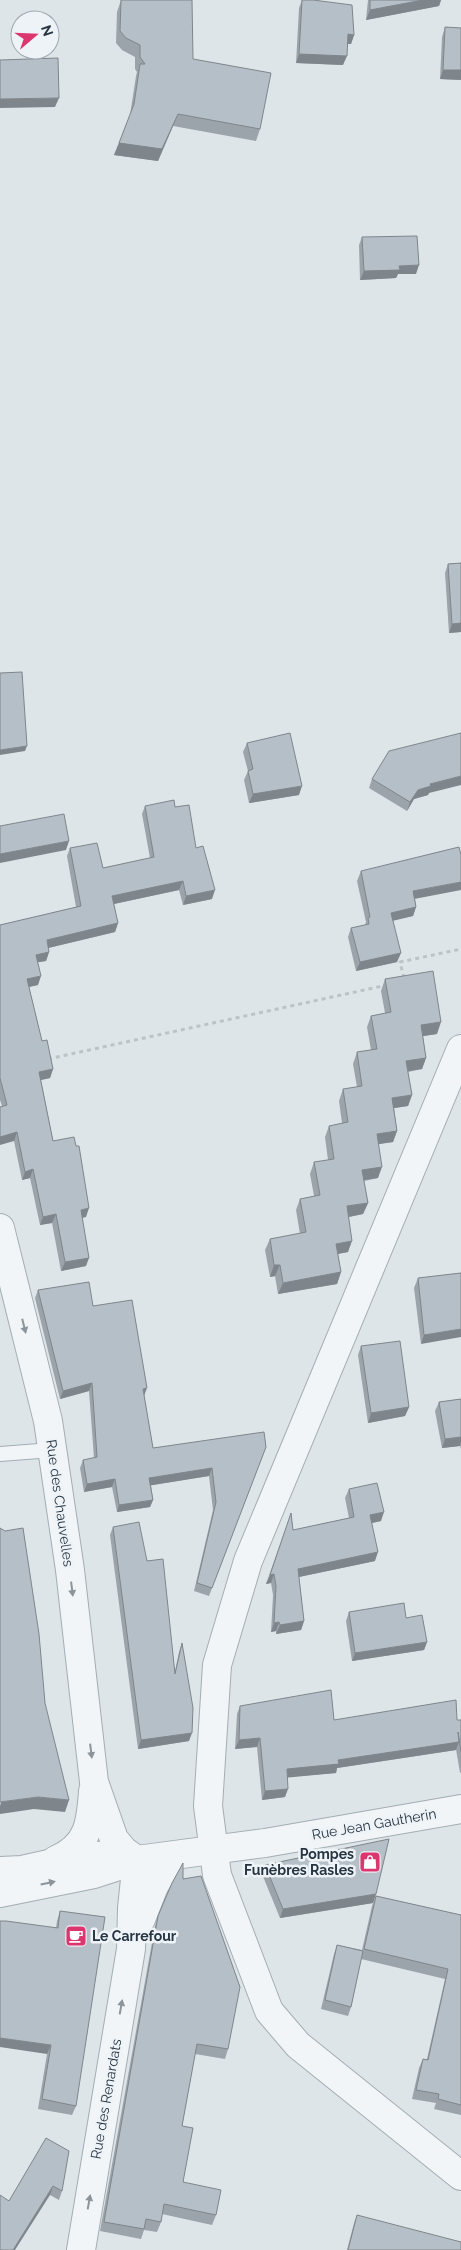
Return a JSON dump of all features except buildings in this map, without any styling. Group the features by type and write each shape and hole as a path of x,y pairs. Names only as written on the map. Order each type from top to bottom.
{"street":[{"path":"461,1049 248,1561 218,1665 208,1806 217,1875 269,2011 298,2045 461,2176"},
{"name":"Rue des Chauvelles","path":"0,1228 9,1299 48,1421 70,1570 94,1782 90,1824 82,1839 64,1856 11,1870"},
{"name":"Rue des Chauvelles","path":"94,1782 114,1839 124,1851 137,1860"},
{"name":"Rue Jean Gautherin","path":"137,1860 214,1850 461,1809"},
{"path":"11,1870 89,1855 137,1860"},
{"name":"Rue des Renardats","path":"131,1949 154,1886 172,1856"},
{"path":"0,1893 94,1874 137,1860"},
{"name":"Rue des Renardats","path":"80,2250 131,1949 137,1860"}],"lane":[{"path":"0,1454 52,1450"}],"path":[{"path":"404,982 400,962 461,948"},
{"path":"38,1061 395,984"}],"place":[{"name":"Pompes Funèbres Rasles","path":"370,1862"},
{"name":"Le Carrefour","path":"76,1936"}]}
